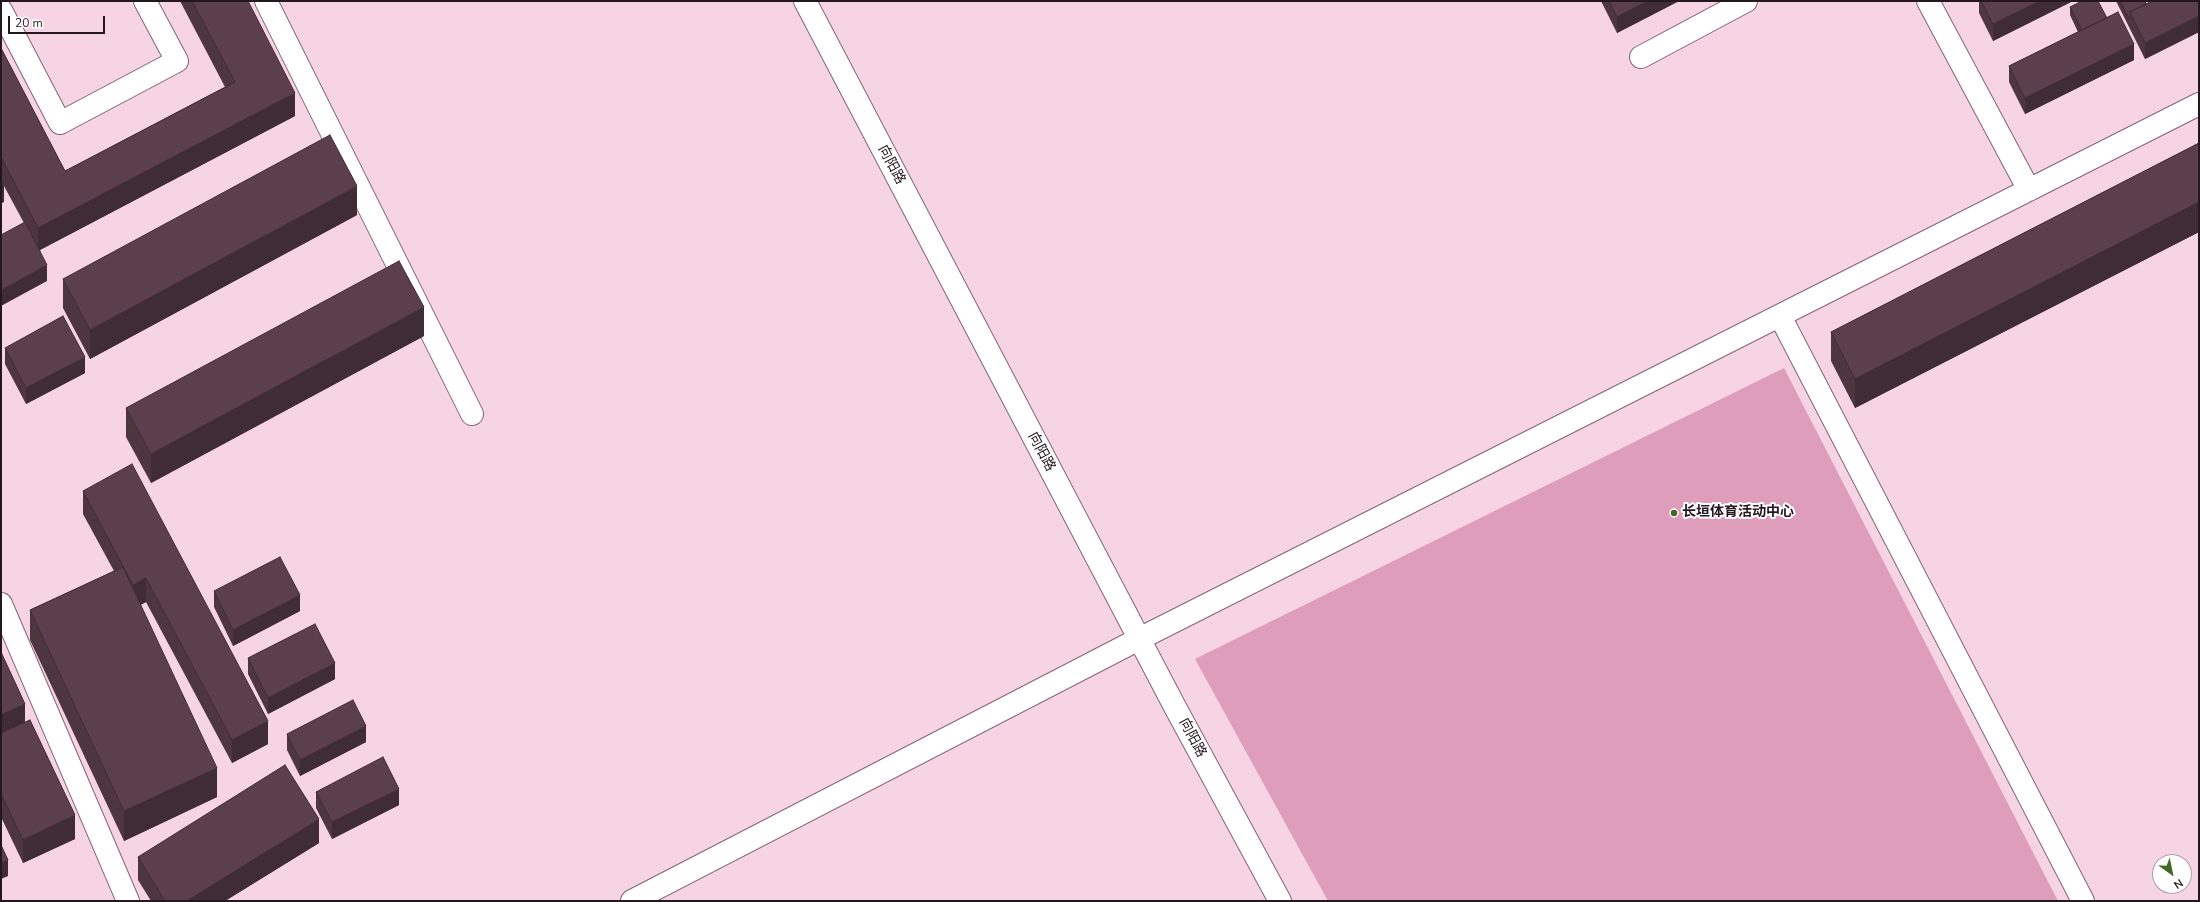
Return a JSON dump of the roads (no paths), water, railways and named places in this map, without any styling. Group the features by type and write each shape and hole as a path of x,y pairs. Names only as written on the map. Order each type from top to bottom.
{"street":[{"path":"1,10 60,123 177,61 145,1"},
{"path":"266,1 472,414"},
{"name":"向阳路","path":"805,1 1140,639 1280,901"},
{"path":"1641,57 1746,1"},
{"path":"1928,1 2029,190"},
{"path":"632,901 1140,639 2199,104"},
{"path":"1780,316 2083,901"},
{"path":"1,604 128,901"}],"place":[{"name":"长垣体育活动中心","path":"1674,513"}]}
